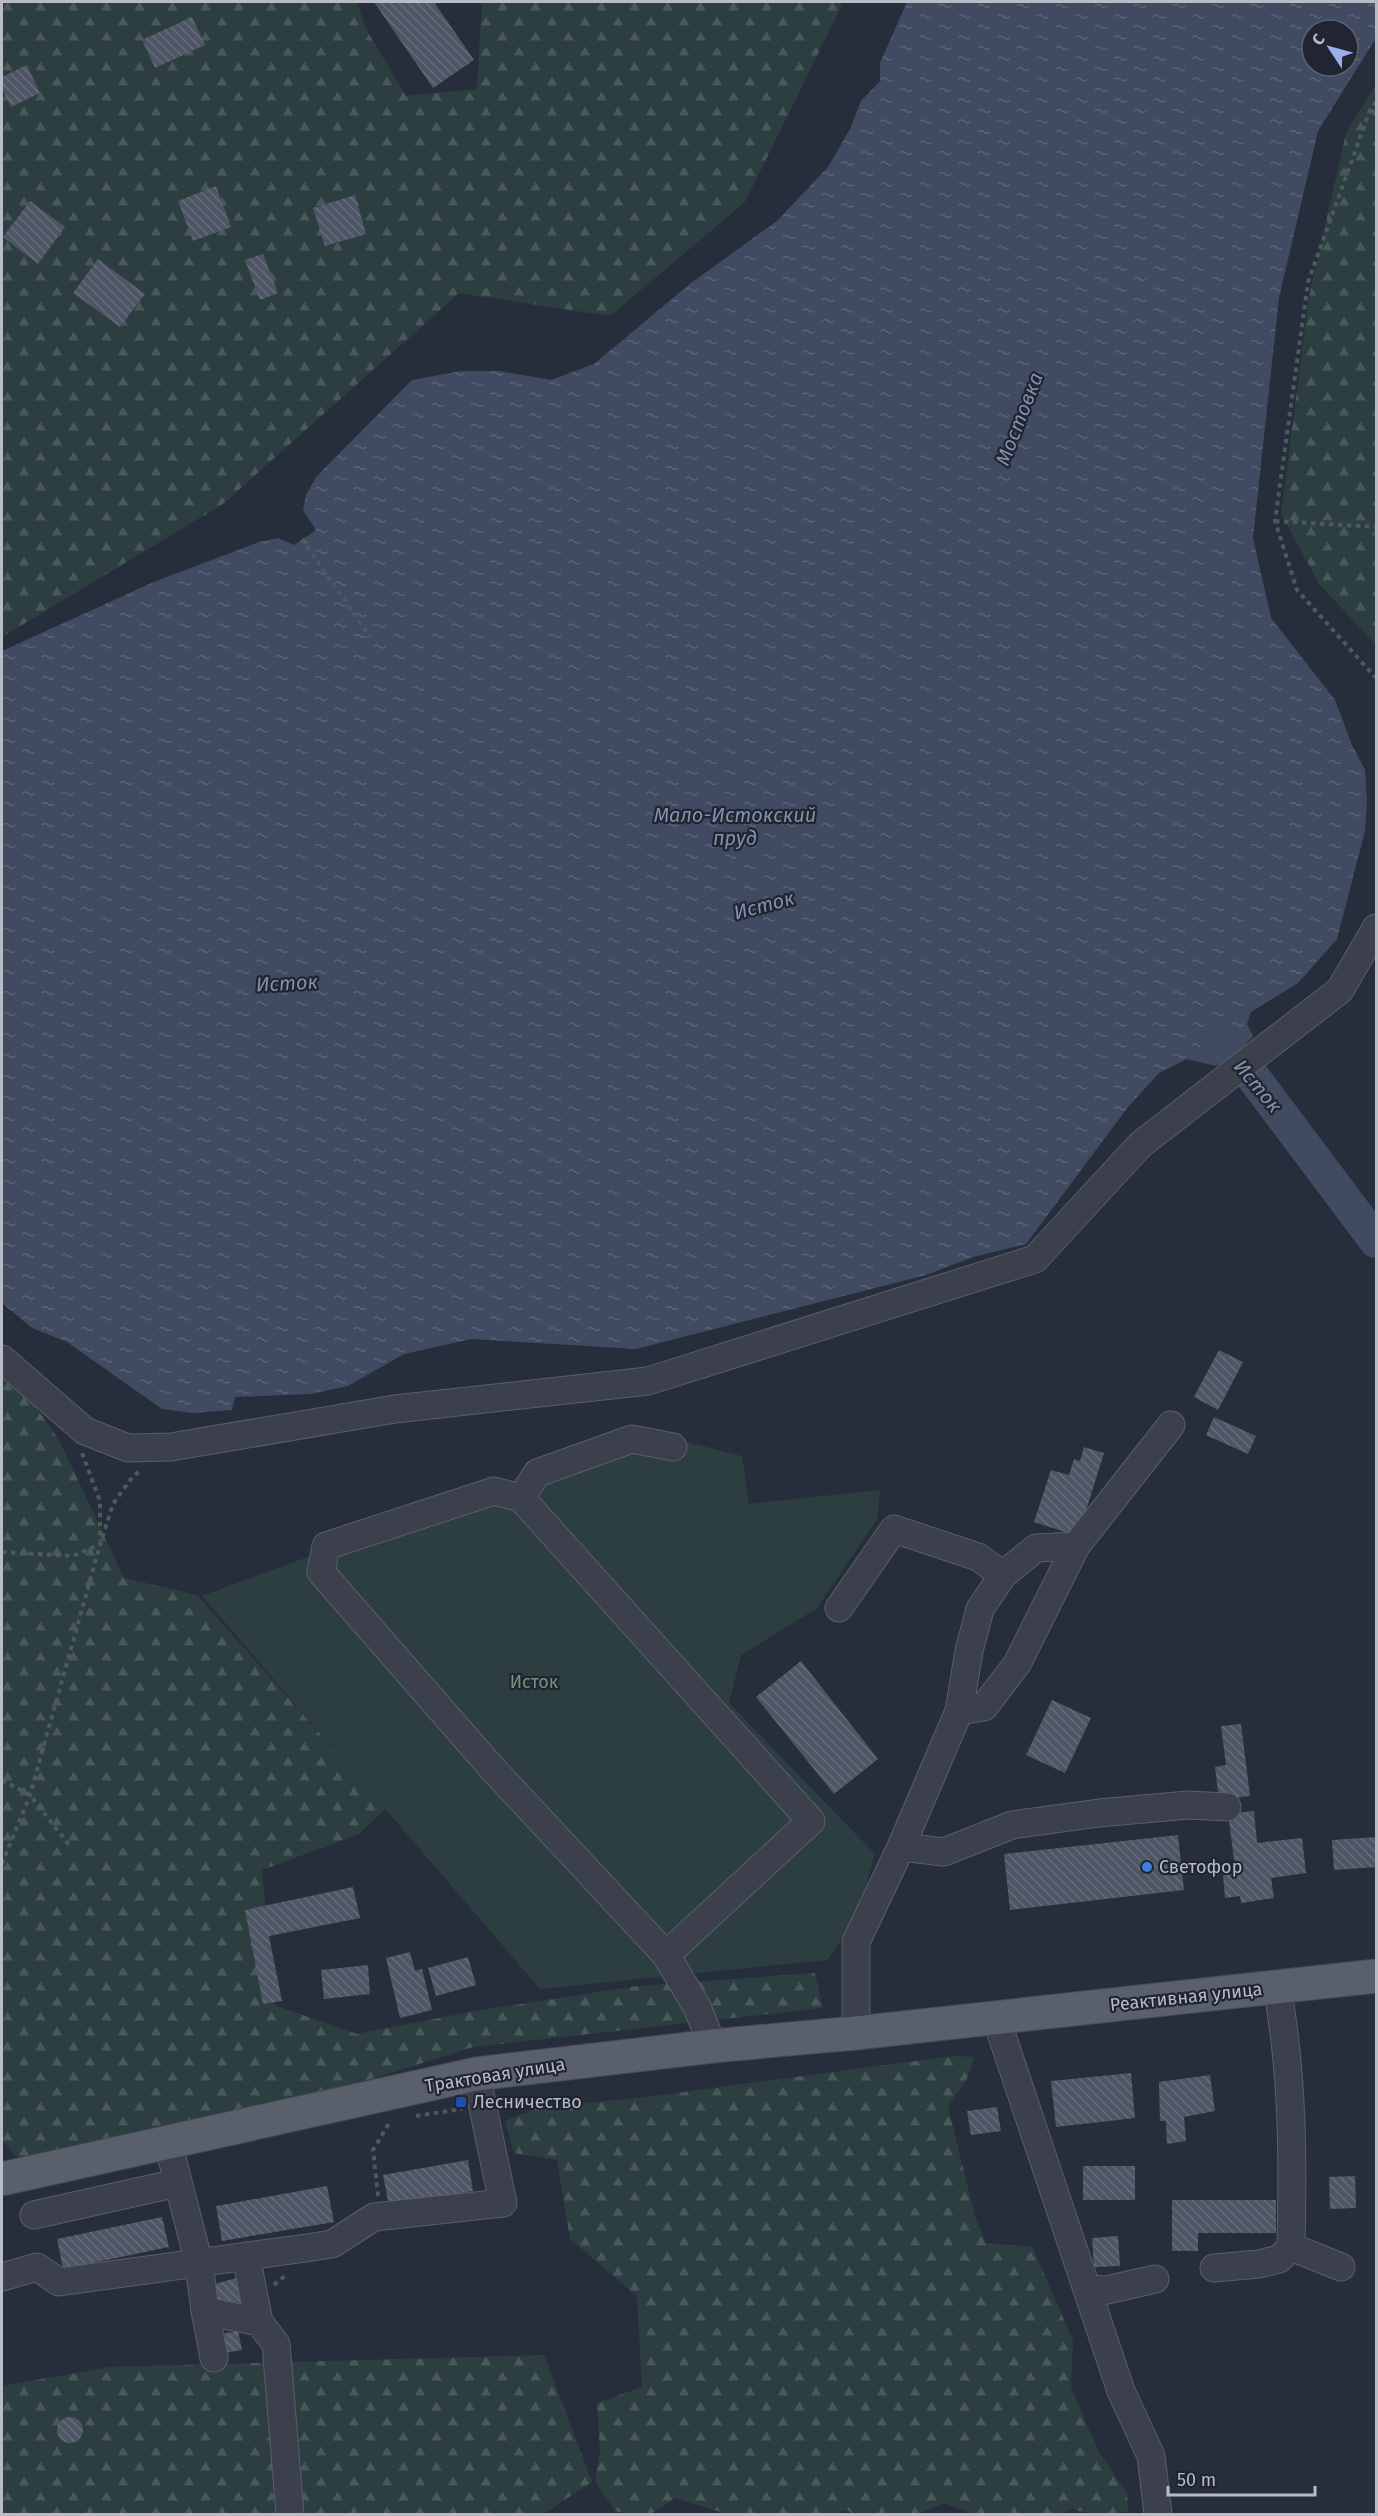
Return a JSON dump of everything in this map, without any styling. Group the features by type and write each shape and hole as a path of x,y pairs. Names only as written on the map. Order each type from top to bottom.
{"main road":[{"name":"Реактивная улица","path":"996,2018 1377,1976"},
{"name":"Трактовая улица","path":"2,2179 476,2074 713,2046 996,2018"}],"lane":[{"path":"2,1359 85,1431 128,1448 171,1447 394,1409 648,1381 1035,1259 1140,1145 1340,990 1377,928"},
{"path":"959,1711 984,1707 1017,1664 1076,1546 1171,1425"},
{"path":"521,1498 537,1473 633,1439 673,1447"},
{"path":"666,1955 811,1821 521,1498 494,1491 326,1546 321,1572 491,1767 666,1955 697,2007 713,2046"},
{"path":"839,1608 894,1528 978,1557 1004,1575"},
{"path":"856,2033 856,1942 902,1847 959,1711 969,1651 980,1609 1004,1575 1036,1548 1076,1546"},
{"path":"902,1847 944,1852 1012,1826 1188,1805 1227,1807"},
{"path":"1214,2268 1259,2264 1279,2259 1291,2247 1292,2109 1284,2029 1277,1987"},
{"path":"996,2018 1121,2391 1151,2456 1158,2514"},
{"path":"2,2277 37,2267 59,2282 332,2244 374,2217 502,2203 476,2074"},
{"path":"168,2144 199,2263 214,2358"},
{"path":"34,2215 177,2183"},
{"path":"1291,2247 1341,2267"},
{"path":"246,2256 259,2322 276,2344 290,2514"},
{"path":"1087,2289 1107,2290 1155,2279"},
{"path":"205,2311 259,2322"}],"path":[{"path":"1377,102 1370,110 1308,282 1275,521 1297,590 1377,678"},
{"path":"1370,110 1377,113"},
{"path":"1275,521 1377,527"},
{"path":"302,539 370,637"},
{"path":"85,1431 79,1444 100,1501 99,1545"},
{"path":"2,1864 30,1795 99,1545 113,1504 133,1476 171,1447"},
{"path":"2,1552 73,1556 99,1545"},
{"path":"2,1780 30,1795 69,1845"},
{"path":"410,2117 463,2109"},
{"path":"374,2217 379,2195 373,2150 389,2120 400,2118"}],"green space":[{"path":"2,2 357,2 366,29 406,96 477,89 482,2 840,2 842,5 745,202 610,316 459,293 223,504 2,637"},
{"path":"1376,84 1376,645 1319,584 1281,514 1309,297 1346,133"},
{"path":"2,1359 59,1440 124,1578 197,1595 386,1808 359,1834 262,1870 274,2005 357,2034 475,2011 637,1986 815,1973 823,2008 473,2047 375,2078 237,2113 18,2158 2,2140"},
{"name":"Исток","path":"647,1432 742,1456 749,1504 880,1490 877,1520 816,1609 741,1655 729,1703 875,1854 857,1918 827,1960 540,1989 202,1596"},
{"path":"953,2056 974,2057 967,2079 948,2106 975,2217 986,2243 1032,2247 1073,2340 1071,2387 1097,2449 1127,2494 1128,2511 1100,2514 1072,2508 1064,2514 974,2514 944,2503 918,2514 853,2514 847,2510 831,2514 727,2514 675,2498 651,2514 628,2514 615,2511 595,2481 600,2451 597,2403 642,2387 637,2296 570,2239 557,2160 514,2153 505,2121 537,2108 647,2097"},
{"path":"544,2355 592,2482 543,2514 2,2514 2,2386 110,2367"}],"water":[{"name":"Мало-Истокский пруд","path":"907,2 1376,2 1376,38 1360,64 1360,18 1300,18 1300,78 1351,78 1318,131 1279,298 1253,538 1271,618 1335,700 1352,745 1365,770 1367,802 1365,831 1337,939 1298,983 1251,1012 1247,1024 1253,1037 1239,1049 1245,1057 1236,1065 1229,1057 1216,1066 1187,1059 1159,1073 1128,1107 1026,1244 973,1257 926,1275 636,1349 471,1339 404,1354 348,1386 311,1394 235,1397 232,1410 193,1413 162,1409 67,1342 32,1328 2,1303 2,651 156,581 259,542 278,538 294,545 316,530 303,510 306,495 316,477 412,380 461,371 499,371 551,380 594,364 691,283 777,221 828,167 850,129 861,101 880,81 880,63"}],"building":[{"path":"374,2 434,2 474,60 433,88"},
{"path":"192,17 205,45 155,68 142,40"},
{"path":"27,65 40,93 11,107 2,88 2,77"},
{"path":"216,186 231,227 193,241 178,201"},
{"path":"355,195 366,234 325,246 313,208"},
{"path":"30,201 65,227 38,264 3,237"},
{"path":"263,254 278,293 260,300 245,260"},
{"path":"98,259 145,294 120,327 73,293"},
{"path":"1219,1350 1243,1362 1218,1410 1194,1397"},
{"path":"1214,1417 1256,1436 1248,1454 1206,1435"},
{"path":"1084,1447 1104,1453 1078,1536 1034,1522 1051,1470 1069,1475 1074,1459 1080,1461"},
{"path":"801,1661 878,1759 834,1794 756,1697"},
{"path":"1052,1700 1091,1718 1065,1773 1026,1755"},
{"path":"1241,1724 1250,1796 1219,1800 1215,1767 1226,1765 1221,1726"},
{"path":"1254,1811 1257,1843 1302,1838 1306,1873 1271,1878 1274,1898 1241,1903 1240,1896 1225,1898 1223,1875 1236,1874 1228,1814"},
{"path":"1178,1835 1184,1890 1010,1910 1004,1854"},
{"path":"1376,1837 1376,1867 1334,1870 1332,1840"},
{"path":"353,1887 360,1918 269,1936 282,2001 263,2004 245,1910"},
{"path":"410,1952 415,1971 422,1969 432,2010 400,2018 386,1958"},
{"path":"468,1957 476,1985 436,1996 428,1968"},
{"path":"368,1965 370,1994 324,1999 321,1970"},
{"path":"1131,2073 1135,2118 1056,2127 1051,2081"},
{"path":"1210,2075 1215,2111 1184,2117 1186,2141 1167,2144 1166,2121 1160,2121 1159,2082"},
{"path":"997,2107 1001,2131 971,2135 967,2111"},
{"path":"468,2160 473,2191 389,2206 383,2175"},
{"path":"1083,2166 1135,2166 1135,2200 1083,2200"},
{"path":"1355,2176 1356,2208 1330,2209 1329,2177"},
{"path":"327,2186 334,2222 222,2241 216,2206"},
{"path":"1172,2200 1276,2200 1276,2233 1198,2233 1198,2251 1172,2251"},
{"path":"162,2217 169,2247 63,2269 57,2239"},
{"path":"1118,2236 1120,2266 1094,2267 1092,2238"},
{"path":"236,2278 241,2303 220,2308 215,2284"},
{"path":"238,2331 242,2350 220,2354 216,2335"},
{"path":"70,2417 80,2420 83,2430 80,2440 70,2443 60,2440 57,2430 60,2420"}],"waterway":[{"name":"Исток","path":"1217,1043 1241,1061 1376,1241"}],"place":[{"name":"Светофор","path":"1147,1867"},
{"name":"Лесничество","path":"461,2102"}],"water label":[{"name":"Мостовка","path":"1019,419"}]}
